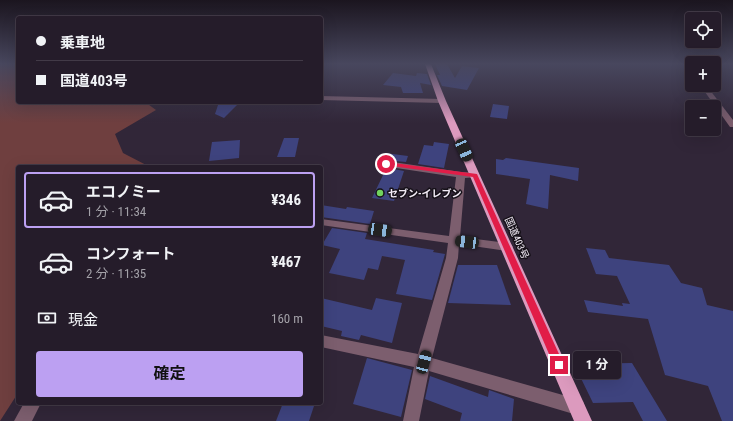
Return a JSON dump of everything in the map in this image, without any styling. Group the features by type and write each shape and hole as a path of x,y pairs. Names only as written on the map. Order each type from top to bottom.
{"highway":[{"name":"国道403号","path":"435,84 580,414"}],"street":[{"path":"708,92 733,125"},
{"path":"323,98 442,101"},
{"path":"386,164 461,175 475,175"},
{"path":"410,421 452,258 461,175"},
{"path":"323,222 507,247"},
{"path":"323,341 424,362 580,414"},
{"path":"22,421 32,405"}],"shaded area":[{"path":"0,84 16,84 16,104 148,104 156,110 115,134 123,153 146,165 16,165 16,396 0,421"}],"building":[{"path":"384,84 420,84 423,93 403,93 401,87 383,85"},
{"path":"441,84 470,84 467,90 442,86"},
{"path":"218,104 238,104 224,118 215,114"},
{"path":"493,104 509,106 507,119 490,117"},
{"path":"284,138 299,138 295,157 277,157"},
{"path":"240,140 239,158 209,161 212,142"},
{"path":"434,142 449,144 444,168 418,164 424,145 433,146"},
{"path":"385,153 408,156 406,162 383,160"},
{"path":"506,158 579,168 578,181 550,175 548,209 526,204 530,179 496,174 496,159 503,160"},
{"path":"382,165 383,167 404,171 394,201 372,198 384,173 379,173"},
{"path":"323,205 374,211 370,224 323,217"},
{"path":"332,228 367,233 365,239 434,250 433,252 445,254 432,300 396,294 405,260 382,256 378,270 368,268 364,280 329,273 340,249 323,245"},
{"path":"586,248 605,250 609,258 669,265 681,283 702,288 707,305 733,311 733,421 722,421 708,386 665,375 648,319 588,312 584,300 623,306 622,303 630,304 617,276 596,274"},
{"path":"458,265 497,265 511,305 448,303"},
{"path":"323,298 372,310 376,298 402,303 392,343 361,335 359,340 341,336 342,331 323,326"},
{"path":"367,358 412,370 401,417 353,404"},
{"path":"632,363 667,421 643,421 633,402 593,403 574,364"},
{"path":"430,376 488,397 489,390 514,399 512,421 460,421 462,413 425,399"},
{"path":"282,405 314,405 309,421 276,421"}],"place":[{"name":"セブン-イレブン","path":"380,193"}],"route":[{"path":"386,164 461,175 475,175 559,365"}]}
